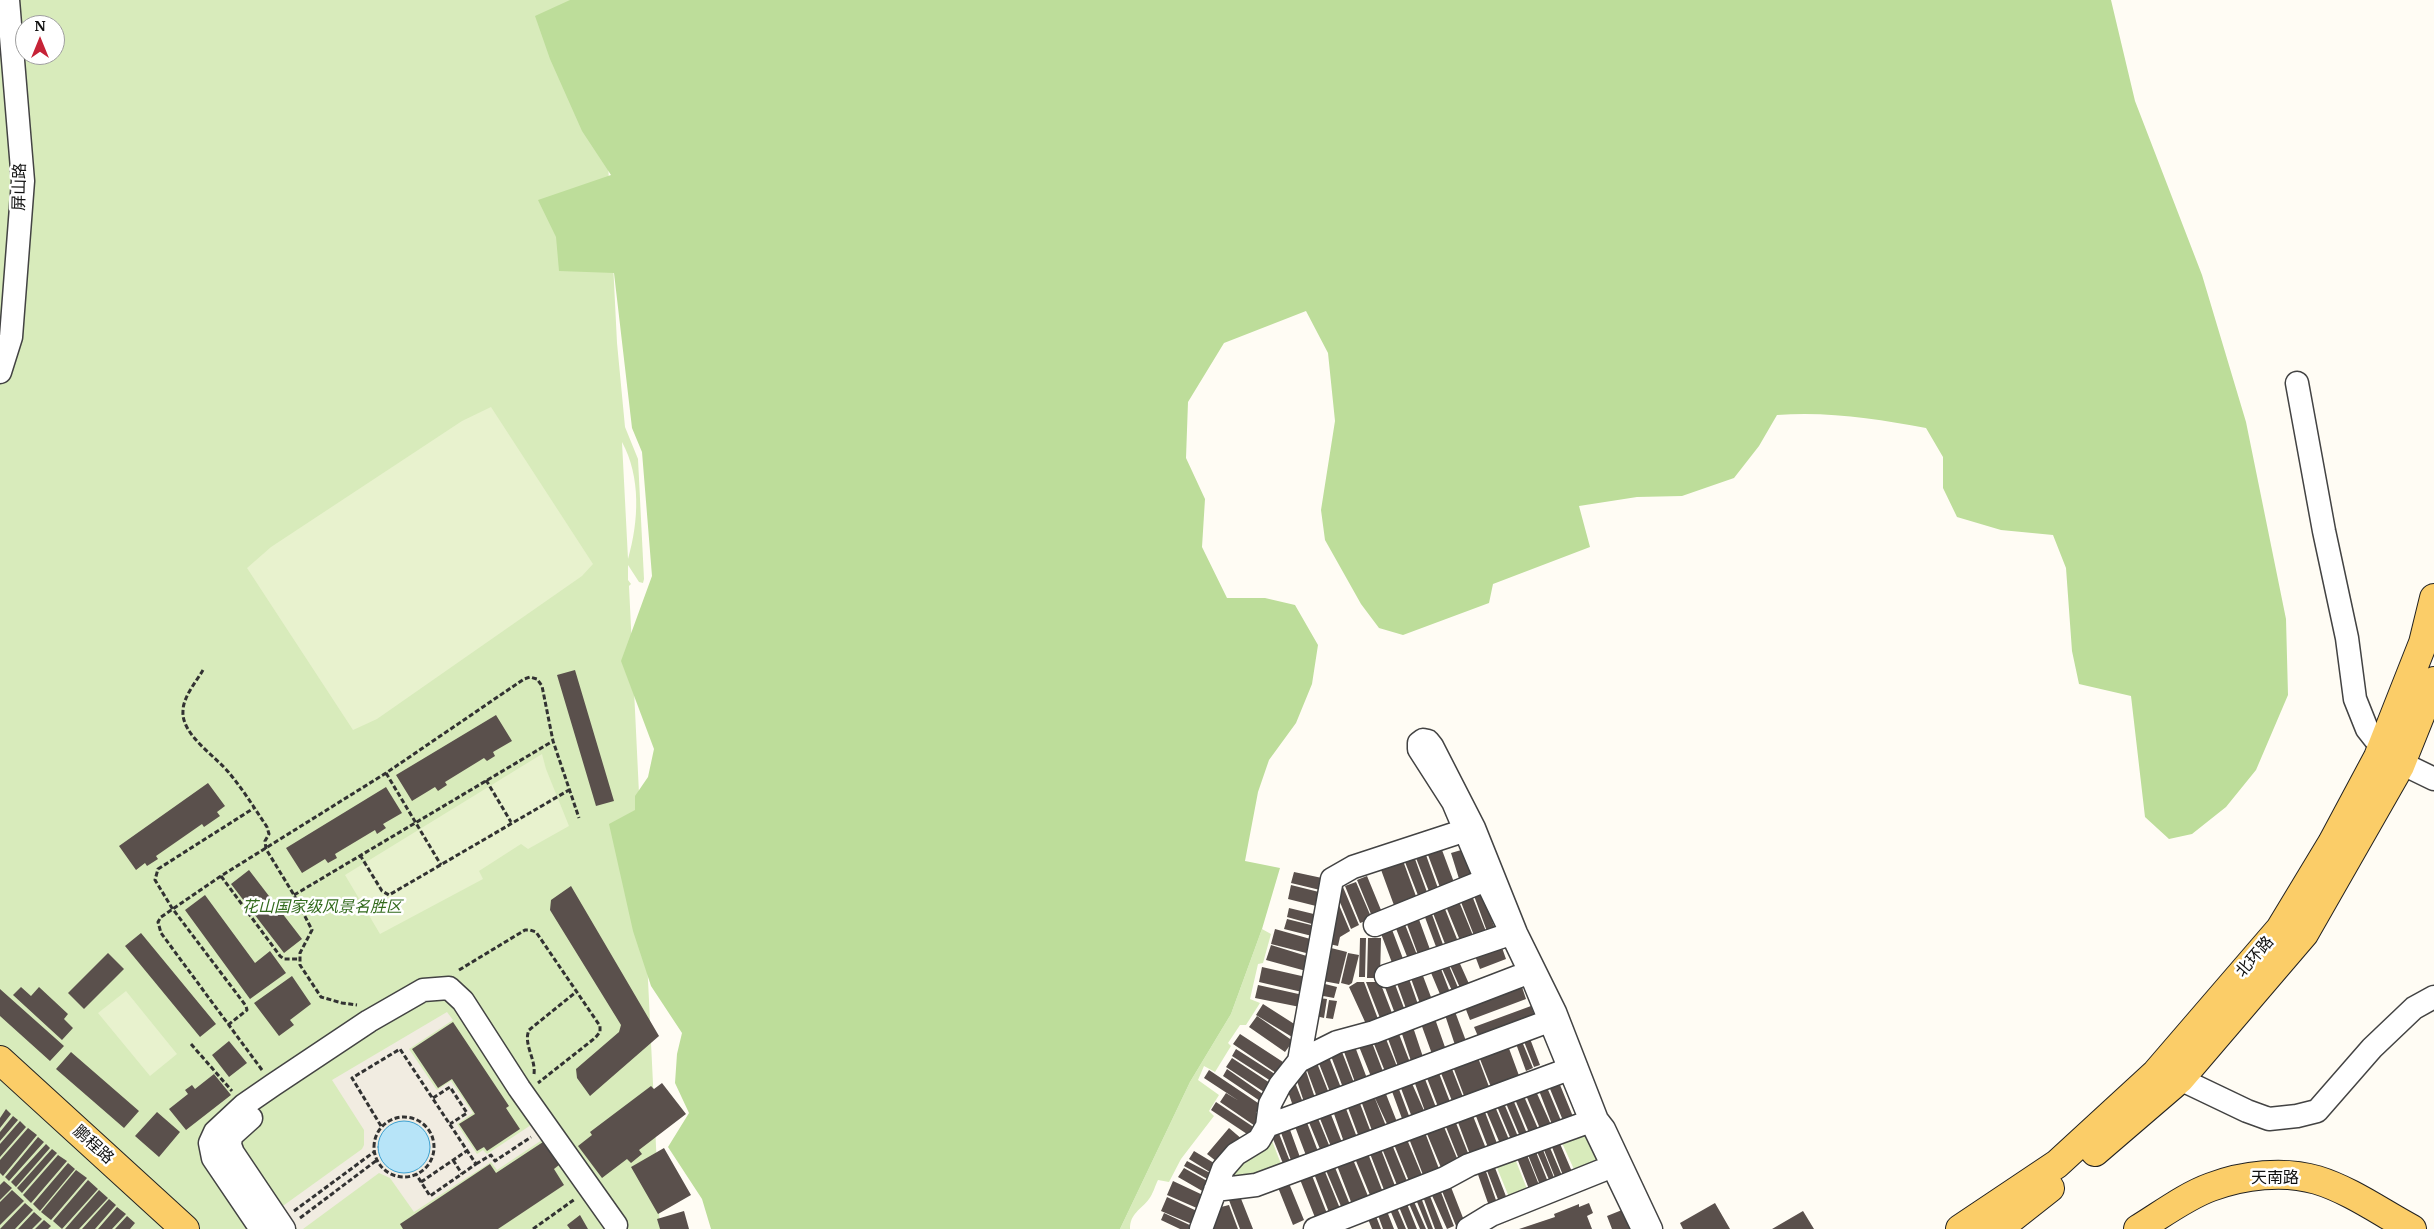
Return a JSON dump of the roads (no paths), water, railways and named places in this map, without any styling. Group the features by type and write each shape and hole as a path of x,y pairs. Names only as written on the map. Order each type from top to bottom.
{"main road":[{"name":"北环路","path":"2392,756 2434,598"},
{"name":"北环路","path":"1998,1229 2074,1169 2168,1076 2304,934 2392,756 2434,681"},
{"name":"鹏程路","path":"0,1060 185,1229"},
{"name":"北环路","path":"1960,1229 2057,1164 2168,1076"},
{"name":"鹏程路","path":"0,1078 168,1229"},
{"name":"天南路","path":"2138,1229 2210,1187 2235,1180 2267,1176 2316,1180 2337,1188 2412,1229"},
{"name":"天南路","path":"2162,1229 2203,1205 2225,1195 2249,1189 2286,1187 2315,1192 2386,1229"}],"street":[{"name":"屏山路","path":"0,372 10,337 23,181 8,0"},
{"path":"2297,383 2324,531 2347,638 2355,699 2367,729 2392,756 2434,779"},
{"path":"1643,1229 1597,1130 1591,1121 1530,972 1510,934 1453,802 1419,749 1419,743 1423,740 1428,741 1432,746 1474,828 1516,933 1555,1012 1597,1120 1604,1130 1651,1229"},
{"path":"1299,1061 1332,879 1353,867 1466,830"},
{"path":"1375,925 1486,880"},
{"path":"1386,976 1510,934"},
{"path":"1201,1229 1223,1169 1236,1154 1259,1140 1267,1126 1270,1104 1280,1084 1299,1061 1337,1042 1374,1032 1530,972"},
{"path":"280,1226 211,1154 210,1143 215,1132 244,1105 273,1084 369,1021 423,990 449,988 456,992 612,1227"},
{"path":"2168,1076 2269,1119 2297,1116 2317,1111 2372,1048 2414,1008 2434,997"},
{"path":"280,1226 233,1153 230,1145 231,1136 249,1119 374,1035 434,1000 452,1000 457,1004 584,1193 612,1227"},
{"path":"1267,1126 1549,1021"},
{"path":"1215,1190 1256,1185 1569,1069"},
{"path":"1315,1229 1445,1178 1470,1165 1591,1121"},
{"path":"1468,1229 1491,1215 1613,1166"}],"water":[{"path":"404,1121 414,1123 422,1129 428,1137 430,1147 428,1157 422,1165 414,1171 404,1173 394,1171 386,1165 380,1157 378,1147 380,1137 386,1129 394,1123"}],"park label":[{"name":"花山国家级风景名胜区","path":"322,907"}]}
